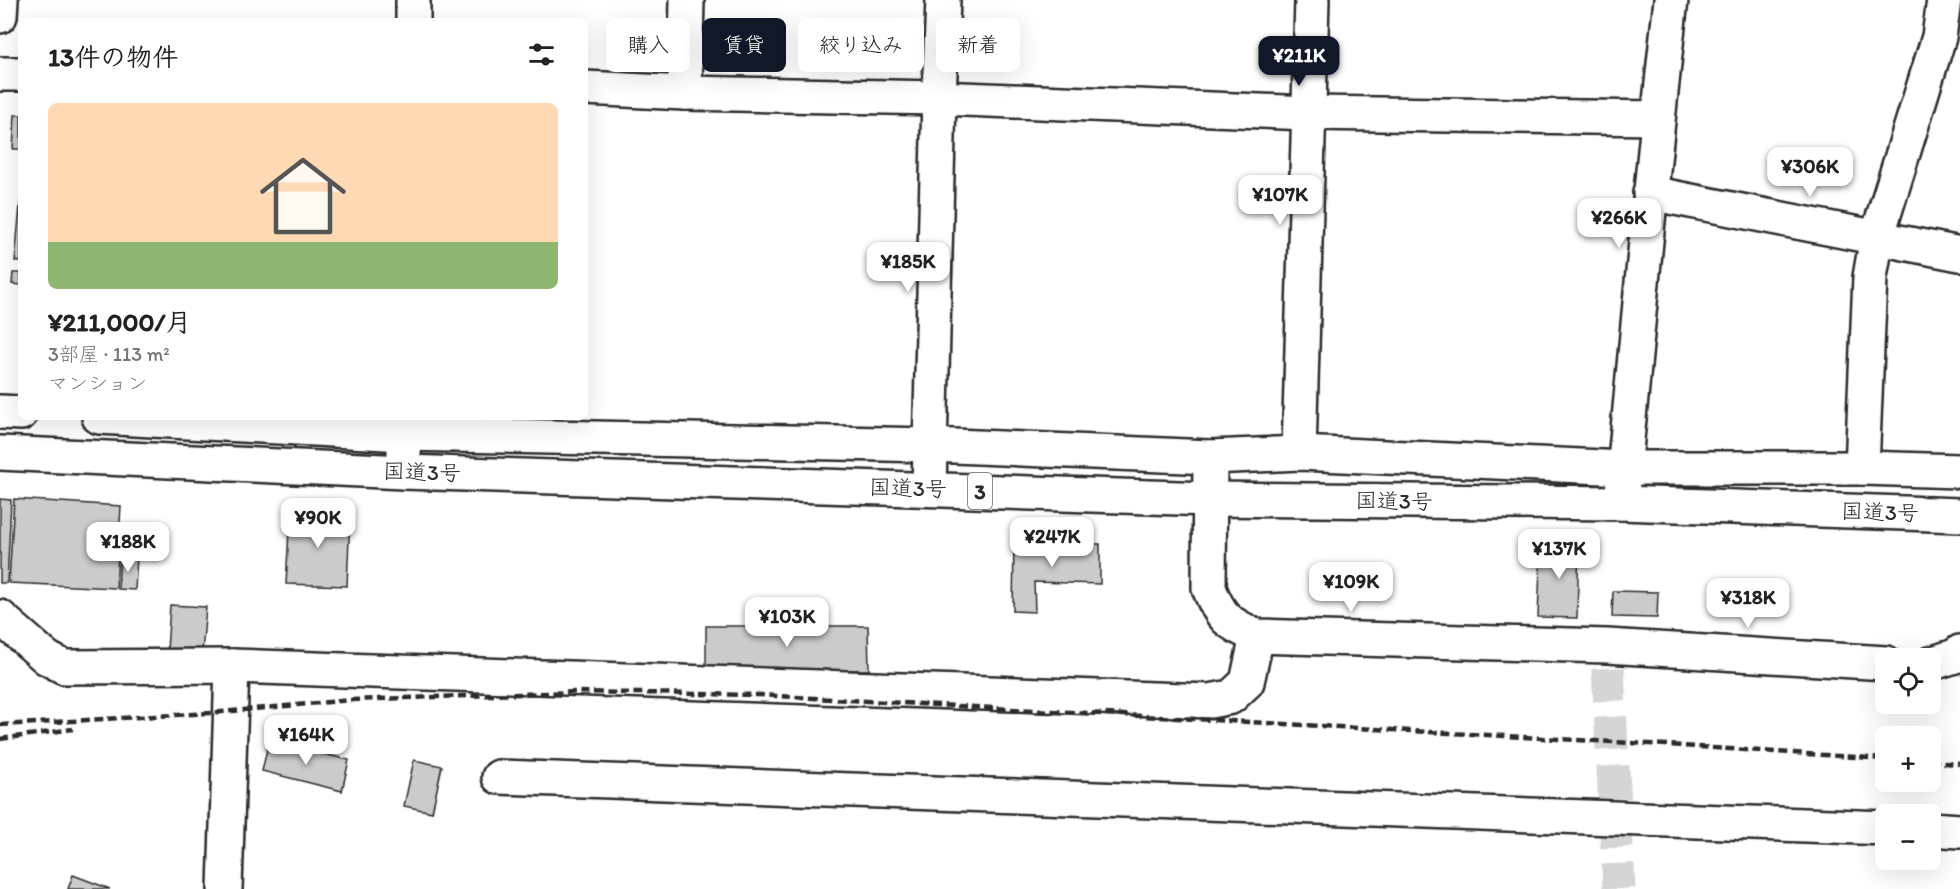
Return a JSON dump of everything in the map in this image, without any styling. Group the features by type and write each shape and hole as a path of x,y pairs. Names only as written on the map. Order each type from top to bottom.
{"main road":[{"path":"0,16 1,0"},
{"path":"413,0 413,18"},
{"path":"685,93 687,0"},
{"path":"929,489 939,98 944,0"},
{"path":"1299,453 1312,0"},
{"path":"1621,503 1631,416 1650,193 1671,0"},
{"path":"1862,468 1870,277 1877,237 1948,20"},
{"path":"0,74 18,74"},
{"path":"588,88 685,93 939,98 1309,113 1658,118"},
{"path":"1650,193 1960,254"},
{"path":"0,412 18,413"},
{"name":"国道3号","path":"213,420 404,425 1210,457 1299,453 1624,468 1862,468 1960,471"},
{"path":"404,425 404,472"},
{"name":"国道3号","path":"0,453 404,472 1209,499 1621,503 1960,515"},
{"path":"1210,457 1209,588 1216,607 1227,620 1240,629 1257,636 1608,657 1875,663"},
{"path":"0,617 47,658 64,668 232,666 1210,701 1232,697 1247,682 1257,636"},
{"path":"1941,660 1958,655 1960,652"},
{"path":"225,889 232,666"},
{"path":"499,777 1875,828"},
{"path":"1941,830 1960,831"}],"building":[{"path":"15,115 18,115 18,149 13,149"},
{"path":"18,228 18,262 15,261"},
{"path":"13,273 18,273 18,285 12,284"},
{"path":"0,499 11,500 7,583 0,583"},
{"path":"14,499 121,506 116,588 9,583"},
{"path":"290,512 350,515 347,586 286,584"},
{"path":"1541,541 1579,542 1577,618 1538,617"},
{"path":"1014,543 1100,544 1100,584 1034,582 1035,612 1013,611"},
{"path":"120,556 137,557 135,590 118,589"},
{"path":"1613,591 1658,592 1657,618 1612,617"},
{"path":"170,605 206,607 202,653 167,651"},
{"path":"706,626 868,626 869,670 706,670"},
{"path":"269,741 349,760 342,791 262,771"},
{"path":"414,760 442,766 432,812 404,806"},
{"path":"73,875 110,889 68,889"}],"tunnel":[{"path":"1608,668 1619,889"}],"railway":[{"path":"0,725 210,713 351,700 577,692 759,695 1875,758"},
{"path":"0,739 73,729"},
{"path":"1941,763 1960,764"}]}
